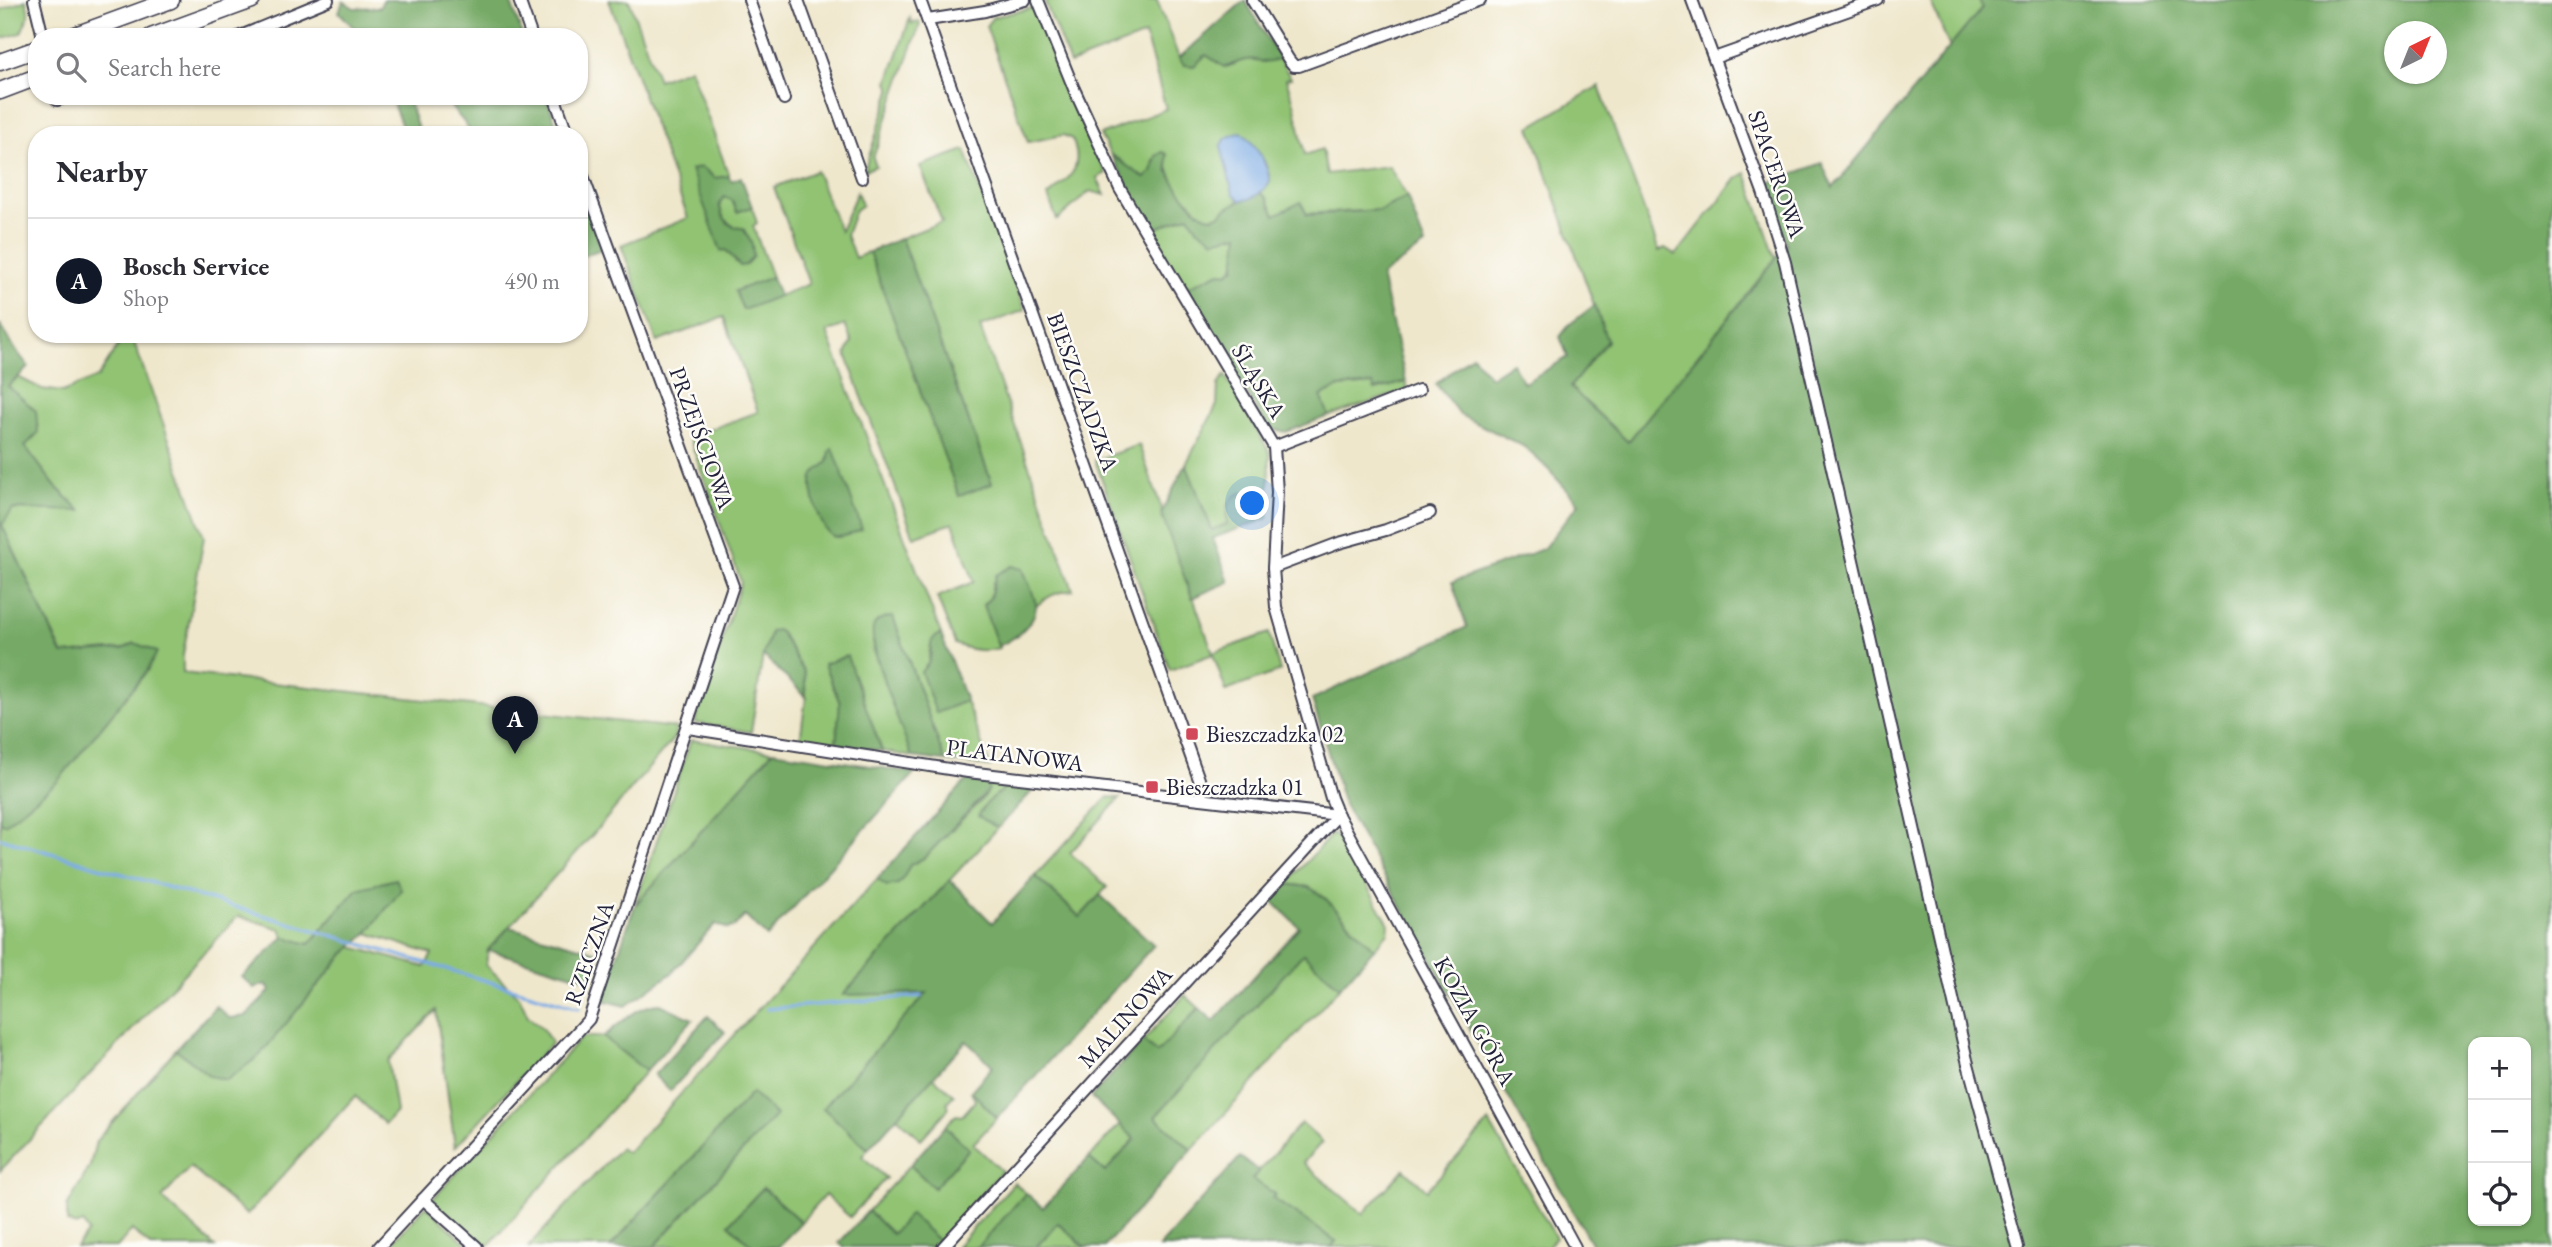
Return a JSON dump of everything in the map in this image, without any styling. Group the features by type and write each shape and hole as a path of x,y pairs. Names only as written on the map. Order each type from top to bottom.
{"main road":[{"path":"95,28 172,0"},
{"path":"176,28 252,0"},
{"path":"0,62 28,52"},
{"path":"0,91 28,78"}],"street":[{"path":"34,0 41,28"},
{"path":"260,28 328,0"},
{"path":"519,0 529,28"},
{"path":"749,0 784,99"},
{"path":"798,0 862,178"},
{"name":"BIESZCZADZKA","path":"920,0 1196,772 1202,799"},
{"path":"928,20 985,11 1025,0"},
{"name":"ŚLĄSKA","path":"1038,0 1079,101 1120,189 1274,447 1277,492 1273,568 1278,616 1338,816"},
{"path":"1252,0 1294,66 1480,0"},
{"name":"SPACEROWA","path":"1692,0 1763,192 1785,261 1967,1060 2018,1247"},
{"path":"1714,58 1878,0"},
{"path":"557,105 565,126"},
{"name":"PRZEJŚCIOWA","path":"588,190 733,586 688,727"},
{"path":"1274,447 1419,390"},
{"path":"1273,568 1430,513"},
{"name":"PLATANOWA","path":"688,727 968,772 1338,816"},
{"name":"RZECZNA","path":"379,1247 589,1019 688,727"},
{"name":"MALINOWA","path":"943,1247 1338,816"},
{"name":"KOZIA GÓRA","path":"1338,816 1575,1247"},
{"path":"423,1199 477,1247"}],"green space":[{"path":"26,0 29,15 21,33 0,39 0,10"},
{"path":"383,0 510,0 520,28 354,28 339,12 343,1 354,8 380,7"},
{"path":"609,0 629,0 658,80 690,68 729,176 715,178 707,171 726,250 736,262 739,228 725,218 720,201 724,197 732,200 737,212 752,207 757,223 753,226 772,277 736,291 743,310 809,284 774,187 816,171 840,231 857,192 862,205 855,210 846,235 855,258 869,252 959,496 992,483 901,238 942,222 920,166 965,150 1025,310 980,327 1073,590 1053,595 1036,606 1023,569 993,582 990,598 983,605 999,648 977,650 955,644 937,597 974,582 953,523 914,537 846,354 852,342 845,325 827,332 941,634 934,639 929,658 936,712 966,701 990,767 945,761 893,617 873,641 874,653 912,757 882,751 846,656 824,664 840,703 836,744 800,740 806,697 804,672 781,633 777,631 763,655 751,732 695,723 741,582 689,437 758,412 724,317 657,342 621,245 688,218"},
{"path":"1157,0 1184,65 1194,65 1206,55 1224,67 1246,60 1269,62 1279,58 1291,78 1286,79 1305,155 1322,149 1327,174 1389,166 1407,197 1381,210 1275,215 1266,197 1260,193 1270,181 1265,163 1248,138 1226,162 1231,186 1240,200 1218,216 1206,217 1181,193 1167,162 1154,160 1152,171 1145,178 1140,177 1111,155 1100,135 1166,109 1145,35 1070,64 1045,2"},
{"path":"1245,0 1279,58 1269,62 1246,60 1224,67 1206,55 1194,66 1184,65 1179,58"},
{"path":"1930,0 1979,0 1982,8 1950,48"},
{"path":"1979,0 2552,0 2552,1247 1593,1247 1344,805 1312,699 1467,627 1452,582 1543,549 1579,503 1523,446 1460,415 1436,384 1472,355 1490,377 1512,363 1524,383 1568,357 1560,337 1570,324 1595,305 1607,341 1570,387 1628,442 1787,245 1766,184 1822,163 1833,188 1982,8"},
{"path":"1033,8 1106,173 1097,178 1105,195 1090,191 1057,220 1048,196 1073,172 1077,158 1076,149 1072,139 1063,135 1028,142 986,26 993,17"},
{"path":"910,18 912,24 919,21 920,24 873,158 876,166 864,171 891,90 888,82"},
{"path":"1599,86 1659,251 1665,248 1676,255 1737,178 1746,173 1776,259 1628,442 1570,387 1607,341 1530,127"},
{"path":"410,105 417,126 401,126 394,106"},
{"path":"450,105 549,105 557,126 467,126"},
{"path":"1163,152 1167,154 1168,170 1180,191 1206,216 1218,216 1234,204 1260,193 1266,197 1275,215 1301,202 1307,215 1381,210 1407,197 1425,245 1381,276 1406,382 1375,390 1373,384 1339,387 1321,396 1329,416 1286,432 1268,428 1184,289 1220,272 1228,273 1235,267 1239,234 1214,240 1197,228 1189,215 1152,230 1111,155 1145,178 1152,171 1156,156"},
{"path":"701,167 715,178 729,176 731,181 741,177 752,207 737,212 732,200 724,197 719,204 727,221 734,227 743,228 752,244 753,256 746,265 740,266 726,250 721,251 691,170"},
{"path":"588,211 602,249 588,254"},
{"path":"1189,215 1197,228 1239,234 1236,260 1228,273 1220,272 1184,289 1152,230"},
{"path":"901,238 992,484 959,496 869,252"},
{"path":"772,277 779,296 743,310 735,291"},
{"path":"0,324 29,367 8,386 36,411 38,433 25,446 55,486 81,511 13,509 2,525 62,654 123,649 135,643 157,652 147,671 57,782 5,824 0,822"},
{"path":"119,343 134,343 204,537 183,655 183,673 677,728 674,738 595,832 488,950 486,965 520,998 528,1016 541,1027 552,1043 455,1147 436,1010 388,1061 396,1112 385,1124 355,1096 247,1215 190,1167 162,1198 215,1247 151,1247 132,1230 117,1247 76,1247 88,1232 83,1223 76,1226 67,1222 67,1207 90,1166 96,1141 176,1049 210,1076 352,947 425,967 432,954 367,933 401,890 357,889 309,944 284,937 281,929 238,916 0,1171 0,822 5,824 135,643 123,649 63,655 1,525 13,509 80,510 55,486 24,446 8,386 18,377 42,389 63,392 98,377"},
{"path":"1225,375 1270,453 1268,518 1258,522 1257,497 1227,516 1227,524 1212,530 1186,464 1217,405 1218,385"},
{"path":"1406,382 1408,390 1329,416 1321,396 1340,387 1373,384 1375,390"},
{"path":"1139,445 1213,653 1269,633 1280,671 1226,691 1213,654 1170,670 1095,460"},
{"path":"833,448 862,529 838,537 825,528 812,491 815,472 828,462"},
{"path":"1186,464 1212,530 1227,524 1228,506 1233,497 1251,492 1257,497 1258,522 1213,538 1229,582 1192,598 1161,513"},
{"path":"1012,566 1023,569 1036,603 1035,613 1022,631 998,646 983,605 990,598 996,575"},
{"path":"893,617 945,761 912,757 894,710 880,668 873,635 874,625 878,621"},
{"path":"777,630 804,672 806,697 763,655 771,631"},
{"path":"941,634 966,701 936,713 921,672 929,661 931,642"},
{"path":"847,656 882,751 836,744 840,703 824,664"},
{"path":"691,740 773,751 635,905"},
{"path":"773,751 915,773 767,937 745,916 728,929 715,924 672,973 626,1006 602,1000 635,905"},
{"path":"966,781 989,783 988,791 924,858 910,865 898,884 887,886 877,879"},
{"path":"989,783 1008,785 987,803 984,820 998,828 844,994 928,993 823,1108 868,1149 862,1156 886,1178 850,1217 825,1195 801,1222 763,1188 729,1224 753,1247 655,1246 775,1115 664,1188 610,1247 528,1247 620,1148 627,1153 877,879 887,886 905,873 910,865 924,858 984,797"},
{"path":"1008,785 1036,787 998,828 978,816 987,803"},
{"path":"1108,797 1120,798 1070,853 1107,887 1080,917 1035,876"},
{"path":"1332,834 1340,839 1389,924 1388,933 1374,949 1325,898 1309,887 1286,884"},
{"path":"1035,876 1080,917 1100,895 1154,945 997,1118 971,1091 993,1066 966,1041 868,1149 823,1108 927,993 843,995 950,880 992,923"},
{"path":"396,879 401,890 367,933 344,954 259,1056 227,1080 210,1076 176,1049 216,1006 229,1018 246,1016 270,991 266,984 254,988 242,977 284,937 309,944 357,889"},
{"path":"1286,884 1309,887 1325,898 1374,949 1340,987 1303,954 1155,1117 1192,1150 1104,1247 1085,1247 1058,1223 1036,1247 978,1247 1026,1193 1043,1208 1089,1158 1105,1172 1135,1139 1091,1097 1143,1041 1157,1053 1199,1008 1214,1021 1299,927 1271,900"},
{"path":"509,927 597,952 587,979 488,950"},
{"path":"1303,953 1340,987 1192,1150 1155,1117"},
{"path":"1185,995 1199,1008 1157,1054 1143,1041"},
{"path":"660,1004 693,1019 646,1071 603,1037 636,1011"},
{"path":"708,1016 725,1032 670,1091 654,1075"},
{"path":"582,1037 603,1037 646,1071 487,1247 432,1200"},
{"path":"933,1077 954,1095 947,1102 949,1108 921,1139 897,1117"},
{"path":"971,1091 997,1118 973,1144 1002,1171 939,1241 910,1215 892,1234 868,1211 910,1165 934,1187 969,1149 945,1126 956,1115 962,1116 975,1101"},
{"path":"752,1093 776,1115 654,1247 610,1247"},
{"path":"1489,1122 1556,1238 1547,1247 1331,1247 1336,1242 1272,1198 1275,1194 1252,1179 1301,1123 1322,1142 1303,1163 1363,1214 1404,1169 1427,1190"},
{"path":"1120,1124 1136,1138 1105,1172 1089,1158"},
{"path":"945,1126 969,1149 934,1188 910,1165"},
{"path":"1240,1157 1259,1171 1252,1179 1275,1194 1272,1198 1336,1241 1331,1247 1159,1247"},
{"path":"1014,1183 1026,1193 978,1247 956,1247"},
{"path":"763,1188 801,1222 778,1247 753,1247 729,1224"},
{"path":"426,1206 470,1247 388,1247"},
{"path":"868,1211 892,1234 910,1214 939,1241 933,1247 844,1247 839,1243"},
{"path":"1058,1223 1085,1247 1036,1247"}],"water":[{"path":"1241,132 1260,154 1270,181 1258,195 1240,200 1233,193 1221,147 1226,138"}],"waterway":[{"path":"0,838 579,1008"},
{"path":"767,1009 922,996"}],"place":[{"name":"Bieszczadzka 02","path":"1192,734"},
{"name":"Bosch Service","path":"515,754"},
{"name":"Bieszczadzka 01","path":"1152,787"}]}
